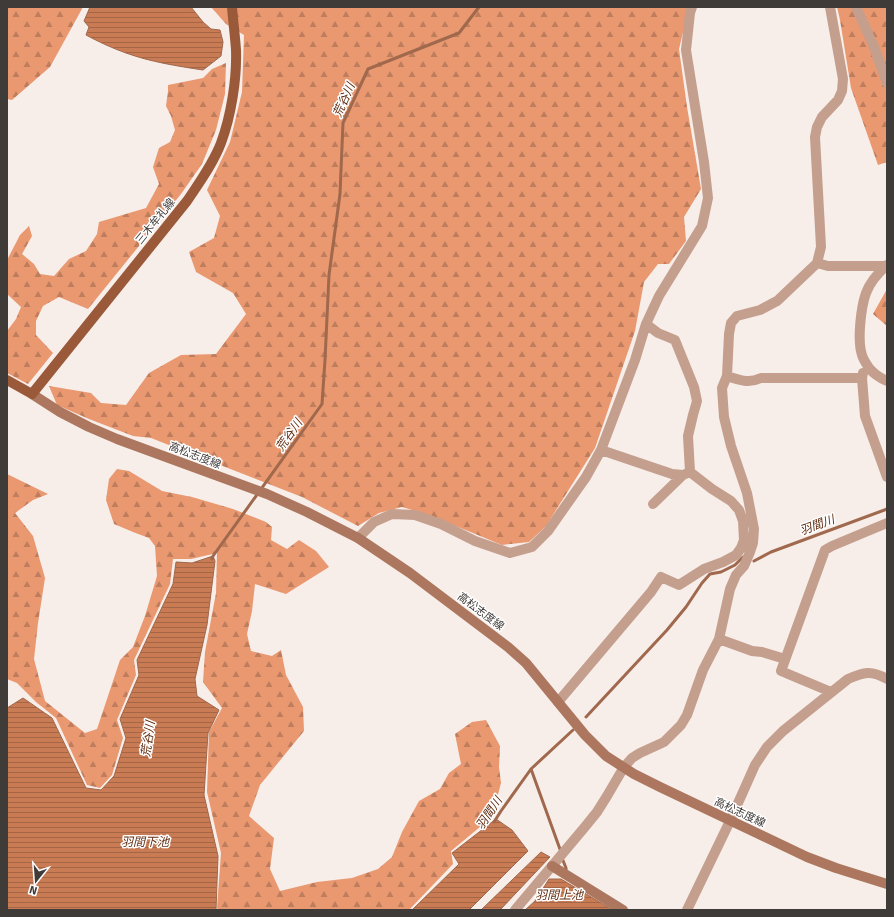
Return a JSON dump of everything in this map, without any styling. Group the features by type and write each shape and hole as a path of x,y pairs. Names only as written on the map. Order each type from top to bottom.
{"main road":[{"name":"三木牟礼線","path":"32,394 187,201 209,168 221,143 230,109 235,81 236,50 232,7"},
{"path":"7,380 32,394"},
{"name":"高松志度線","path":"32,394 60,412 89,427 117,439 273,497 307,512 358,538 410,573 508,647 526,663 585,735 606,756 624,768 660,787 806,857 887,884"},
{"path":"552,866 623,910"}],"street":[{"path":"358,538 374,522 392,514 415,515 441,524 475,541 510,553 532,547 548,532 586,477 601,450 635,360 646,324 659,296 702,226 708,198 704,162 686,50 692,7"},
{"path":"558,702 651,592 661,577 679,585 704,569 723,562 746,550 754,543 754,529 747,493 731,446 724,417 722,388 727,376 729,334 731,323 737,316 760,310 777,301 817,263 821,247 815,137 817,127 822,117 838,100 842,91 843,79 830,7"},
{"path":"856,7 874,47 887,83"},
{"path":"817,263 828,266 886,266"},
{"path":"886,266 874,278 866,292 860,339 862,354 869,368 877,376 887,381"},
{"path":"646,324 658,333 675,340 694,387 697,401 688,436 687,474 653,504"},
{"path":"867,364 862,378 865,416 887,477"},
{"path":"727,376 743,381 754,382 761,378 862,378"},
{"path":"514,910 597,812 624,768 632,758 664,742 681,725 687,715 703,670 718,639 730,589 736,575 744,566 746,550 743,521 739,510 731,501 687,474 672,474 601,450"},
{"path":"831,692 781,671 825,550 887,523"},
{"path":"718,639 752,651 762,652 785,659"},
{"path":"687,910 755,765 767,747 783,731 848,679 859,674 870,672 887,679"}],"green space":[{"path":"7,7 83,7 50,67 12,100 7,99"},
{"path":"211,7 689,7 679,49 701,189 684,217 686,241 669,264 658,264 644,282 635,331 595,448 546,526 529,542 502,545 429,515 402,507 379,513 358,526 302,497 151,438 133,436 57,405 49,386 91,393 101,403 126,405 149,373 181,355 216,354 246,314 233,293 196,272 189,252 214,238 220,216 207,190 230,142 242,92 244,35 226,24"},
{"path":"837,7 887,7 887,162 878,165 851,88"},
{"path":"226,63 225,94 216,130 202,164 181,194 88,309 59,297 43,306 36,321 36,335 53,353 28,384 7,373 7,331 16,319 21,307 7,294 7,260 20,235 29,226 32,236 22,254 34,264 40,274 54,276 69,259 86,251 97,234 99,222 146,208 159,184 153,167 159,148 170,142 175,130 166,106 168,85 203,78 212,69"},
{"path":"887,289 887,326 873,314"},
{"path":"117,469 129,471 162,491 192,497 233,509 266,522 272,527 271,540 287,549 299,540 316,551 329,567 286,594 255,584 252,611 247,634 251,651 272,656 281,650 286,675 303,707 304,731 260,785 249,816 274,838 270,869 280,891 317,882 352,878 378,869 392,857 402,832 419,801 440,789 449,773 461,764 455,734 472,722 486,720 500,746 499,767 501,783 492,817 451,851 453,864 409,910 219,910 217,908 221,853 207,792 209,732 222,708 203,682 205,652 216,593 217,553 191,559 173,559 170,584 134,660 136,675 117,720 123,738 112,775 100,788 87,785 56,718 36,702 17,683 7,679 7,474 48,494 33,500 15,513 33,536 45,578 34,659 45,701 85,733 97,729 120,660 133,647 145,616 157,576 155,546 149,538 114,524 106,500 109,479"}],"water":[{"path":"90,7 191,7 203,22 211,29 220,30 223,42 221,56 203,70 154,61 121,51 86,35 89,27 84,21"},
{"name":"羽間下池","path":"213,556 215,561 207,625 195,679 197,696 219,710 208,733 204,795 218,856 216,910 7,910 7,708 23,698 52,718 86,788 101,790 114,776 126,738 120,719 139,675 137,660 173,584 176,562 192,563"},
{"path":"496,819 512,830 528,851 469,910 412,910 459,864 452,853"},
{"path":"541,852 550,857 500,910 481,910"},
{"name":"羽間上池","path":"549,879 561,879 613,910 525,910 535,901"}],"waterway":[{"name":"荒谷川","path":"212,559 322,404 329,275 340,194 343,123 368,69 459,33 479,7"},
{"name":"羽間川","path":"754,561 771,552 887,509"},
{"name":"羽間川","path":"586,717 667,630 710,574 721,572 735,565 743,557"},
{"name":"羽間川","path":"494,822 531,769 573,730"},
{"path":"531,769 561,852"},
{"path":"562,858 566,872"}]}
